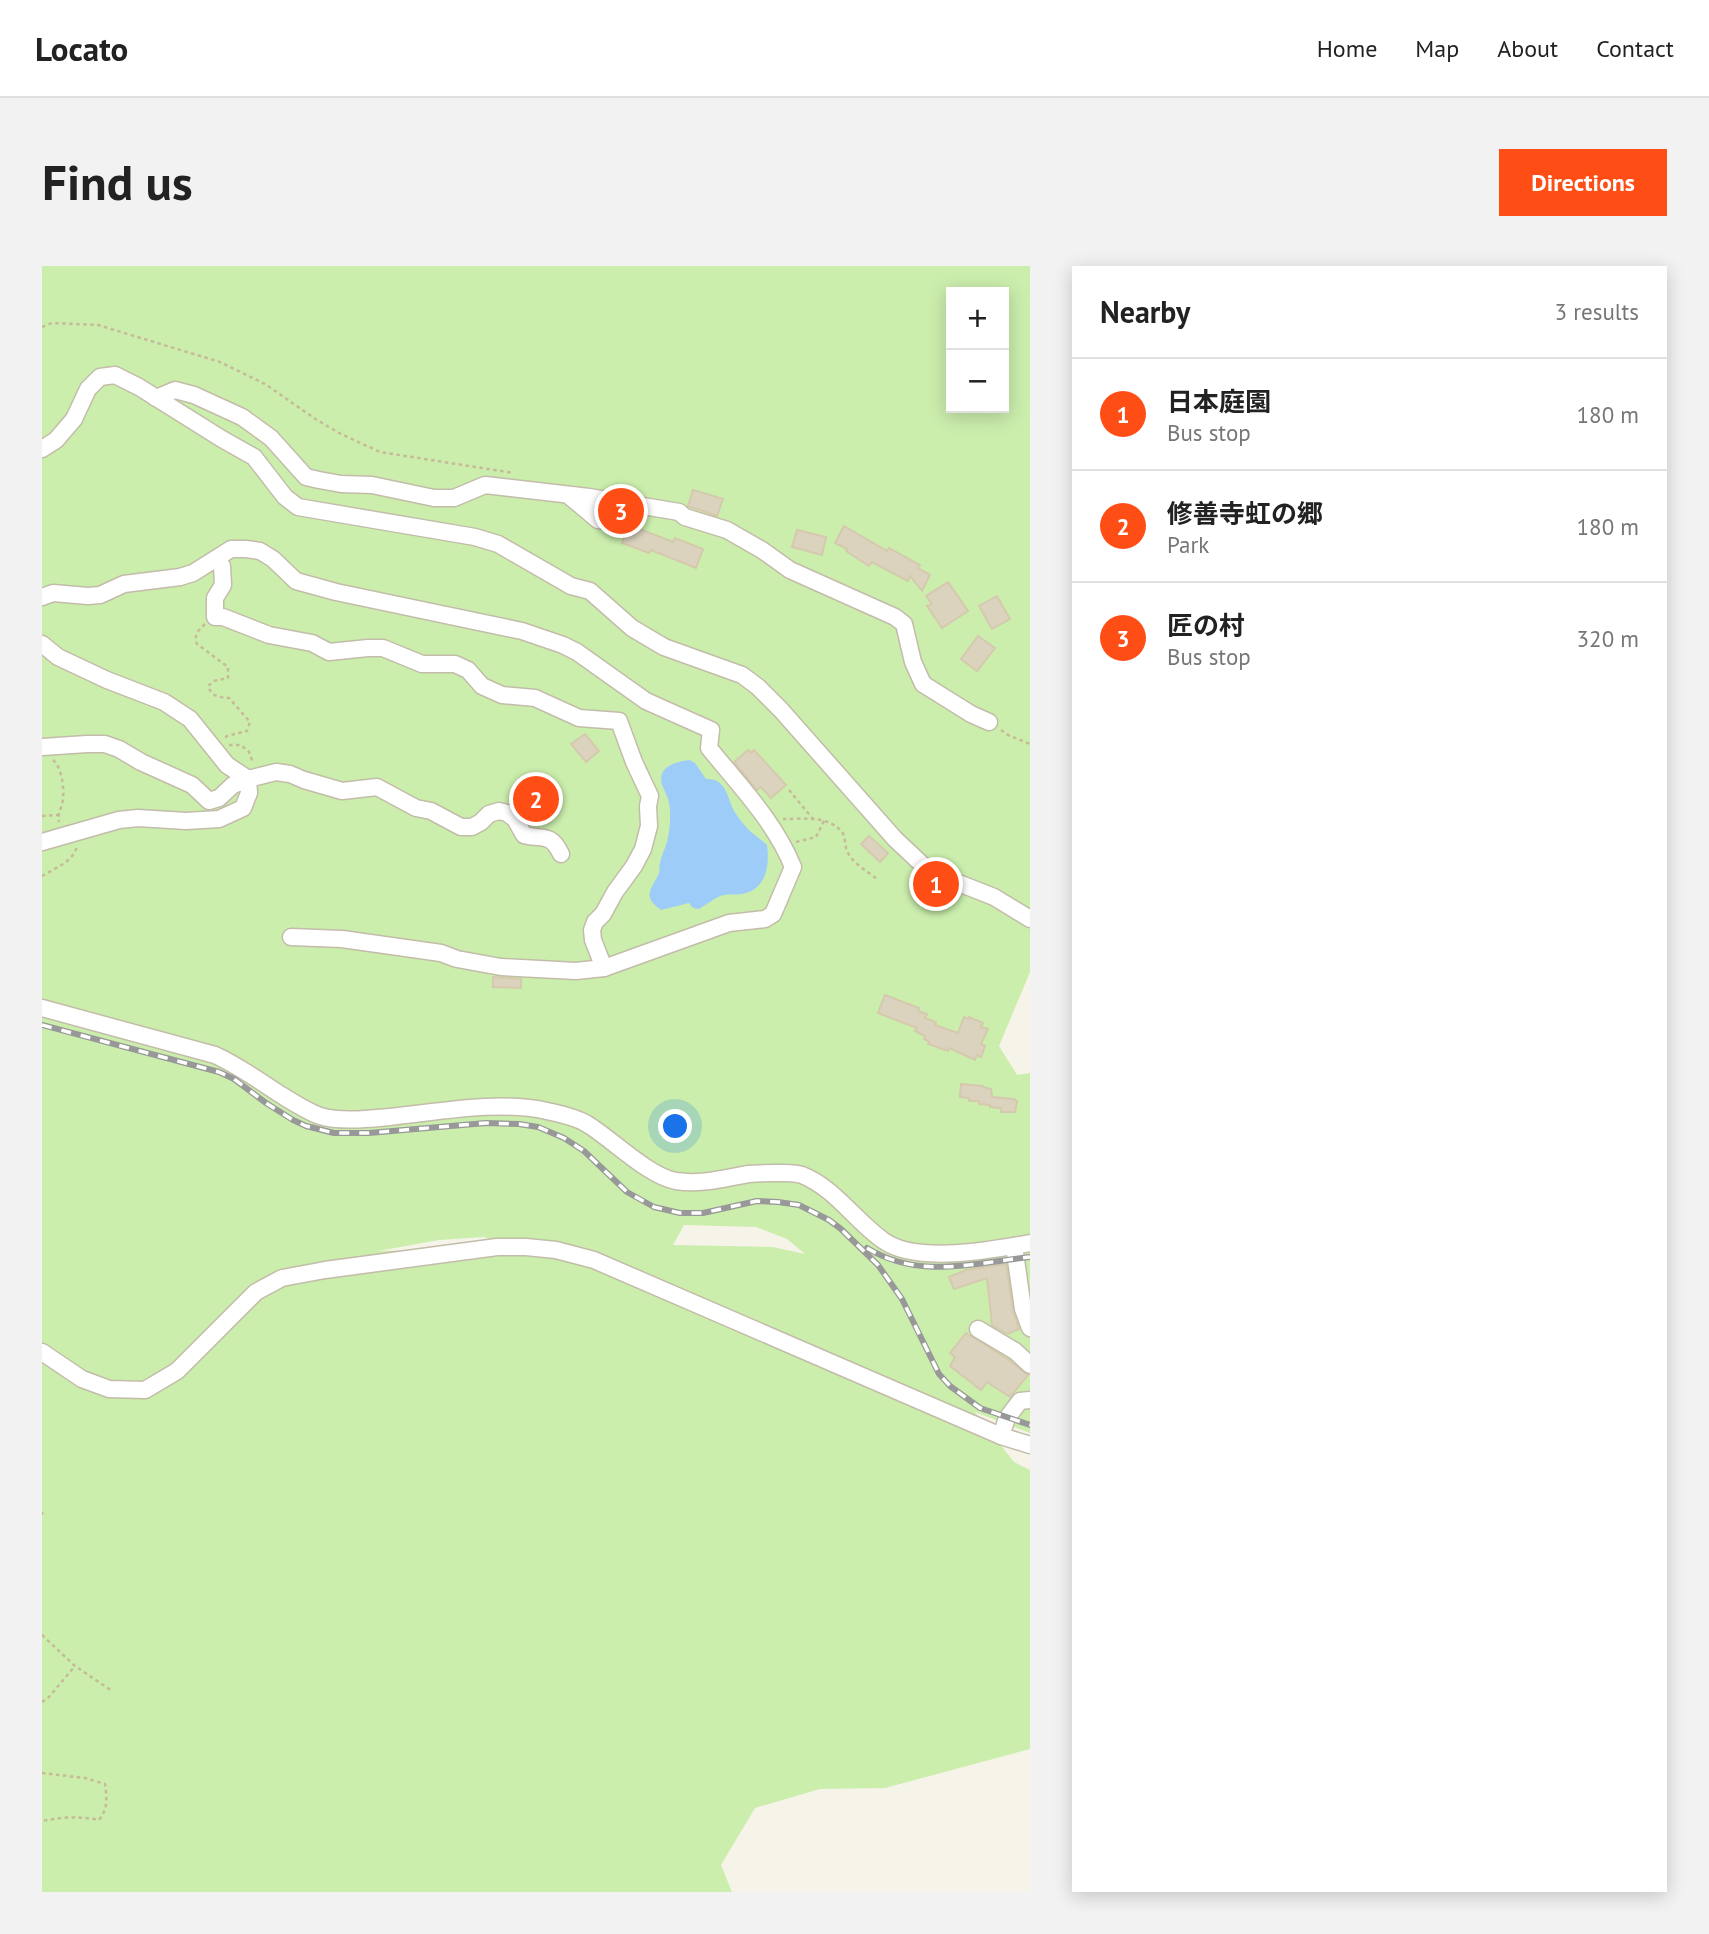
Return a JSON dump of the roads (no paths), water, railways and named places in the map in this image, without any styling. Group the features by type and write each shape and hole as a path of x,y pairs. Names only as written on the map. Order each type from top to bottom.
{"street":[{"path":"42,449 56,440 74,419 88,389 100,377 115,375 254,457 285,498 298,507 475,537 498,544 564,582 590,591 632,628 664,647 742,675 781,710 895,839 942,884 956,882 993,897 1030,919"},
{"path":"156,398 175,390 194,395 242,417 271,439 306,477 341,484 372,485 434,498 454,498 485,485 568,495 679,512 727,530 790,570 895,617 904,624 922,684 989,722"},
{"path":"42,597 53,593 100,595 124,584 180,577 193,573 231,550 247,549 260,551 273,559 296,581 522,631 564,645 646,701 712,730 709,748 785,846 793,867 773,914 765,919 729,923 604,968 576,971 501,967 457,960 441,953 342,939 291,937"},
{"path":"216,559 222,566 223,585 215,598 215,617 223,617 269,635 312,643 329,652 383,648 422,664 455,664 468,670 482,685 502,695 536,698 579,718 619,721 650,796 649,826 643,849 634,866 592,930 604,968"},
{"path":"42,644 58,657 164,702 190,719 227,765 248,779"},
{"path":"45,752 87,744 105,744 192,785 209,801 219,798 233,785 276,772 342,791 377,787 416,808 431,811 461,827 472,827 489,814 499,811 508,813 524,835 551,839 561,854"},
{"path":"42,842 119,820 219,819 243,808 249,793 248,779"},
{"path":"42,1008 215,1055 235,1064 294,1103 320,1116 369,1118 492,1107 528,1107 585,1123 653,1171 672,1181 714,1182 752,1174 803,1175 833,1195 885,1242 904,1250 967,1253 1022,1244"},
{"path":"1030,1230 1022,1244 1025,1289 1023,1309 1030,1328"},
{"path":"42,1352 82,1379 109,1389 145,1390 177,1371 256,1292 282,1278 497,1247 526,1247 556,1250 594,1260 1001,1436 1030,1445"},
{"path":"978,1329 1030,1365"},
{"path":"1014,1352 1030,1334"},
{"path":"1001,1436 1007,1418 1025,1400 1030,1385"}],"water":[{"path":"690,760 706,779 721,784 739,818 767,845 767,869 761,882 750,892 721,896 699,909 693,908 689,903 661,910 651,901 650,892 659,873 670,826 669,804 661,779 664,770 671,765"}],"railway":[{"path":"42,1025 219,1072 234,1079 293,1120 334,1133 369,1133 486,1123 519,1124 538,1127 564,1138 584,1151 627,1192 654,1207 680,1213 703,1213 757,1201 799,1205 841,1229 878,1265 902,1299 939,1374 950,1386 980,1408 1030,1425"},
{"path":"867,1248 887,1258 927,1266 947,1267 1030,1257"}],"place":[{"name":"匠の村","path":"621,511"},
{"name":"修善寺虹の郷","path":"536,799"},
{"name":"日本庭園","path":"936,884"}]}
